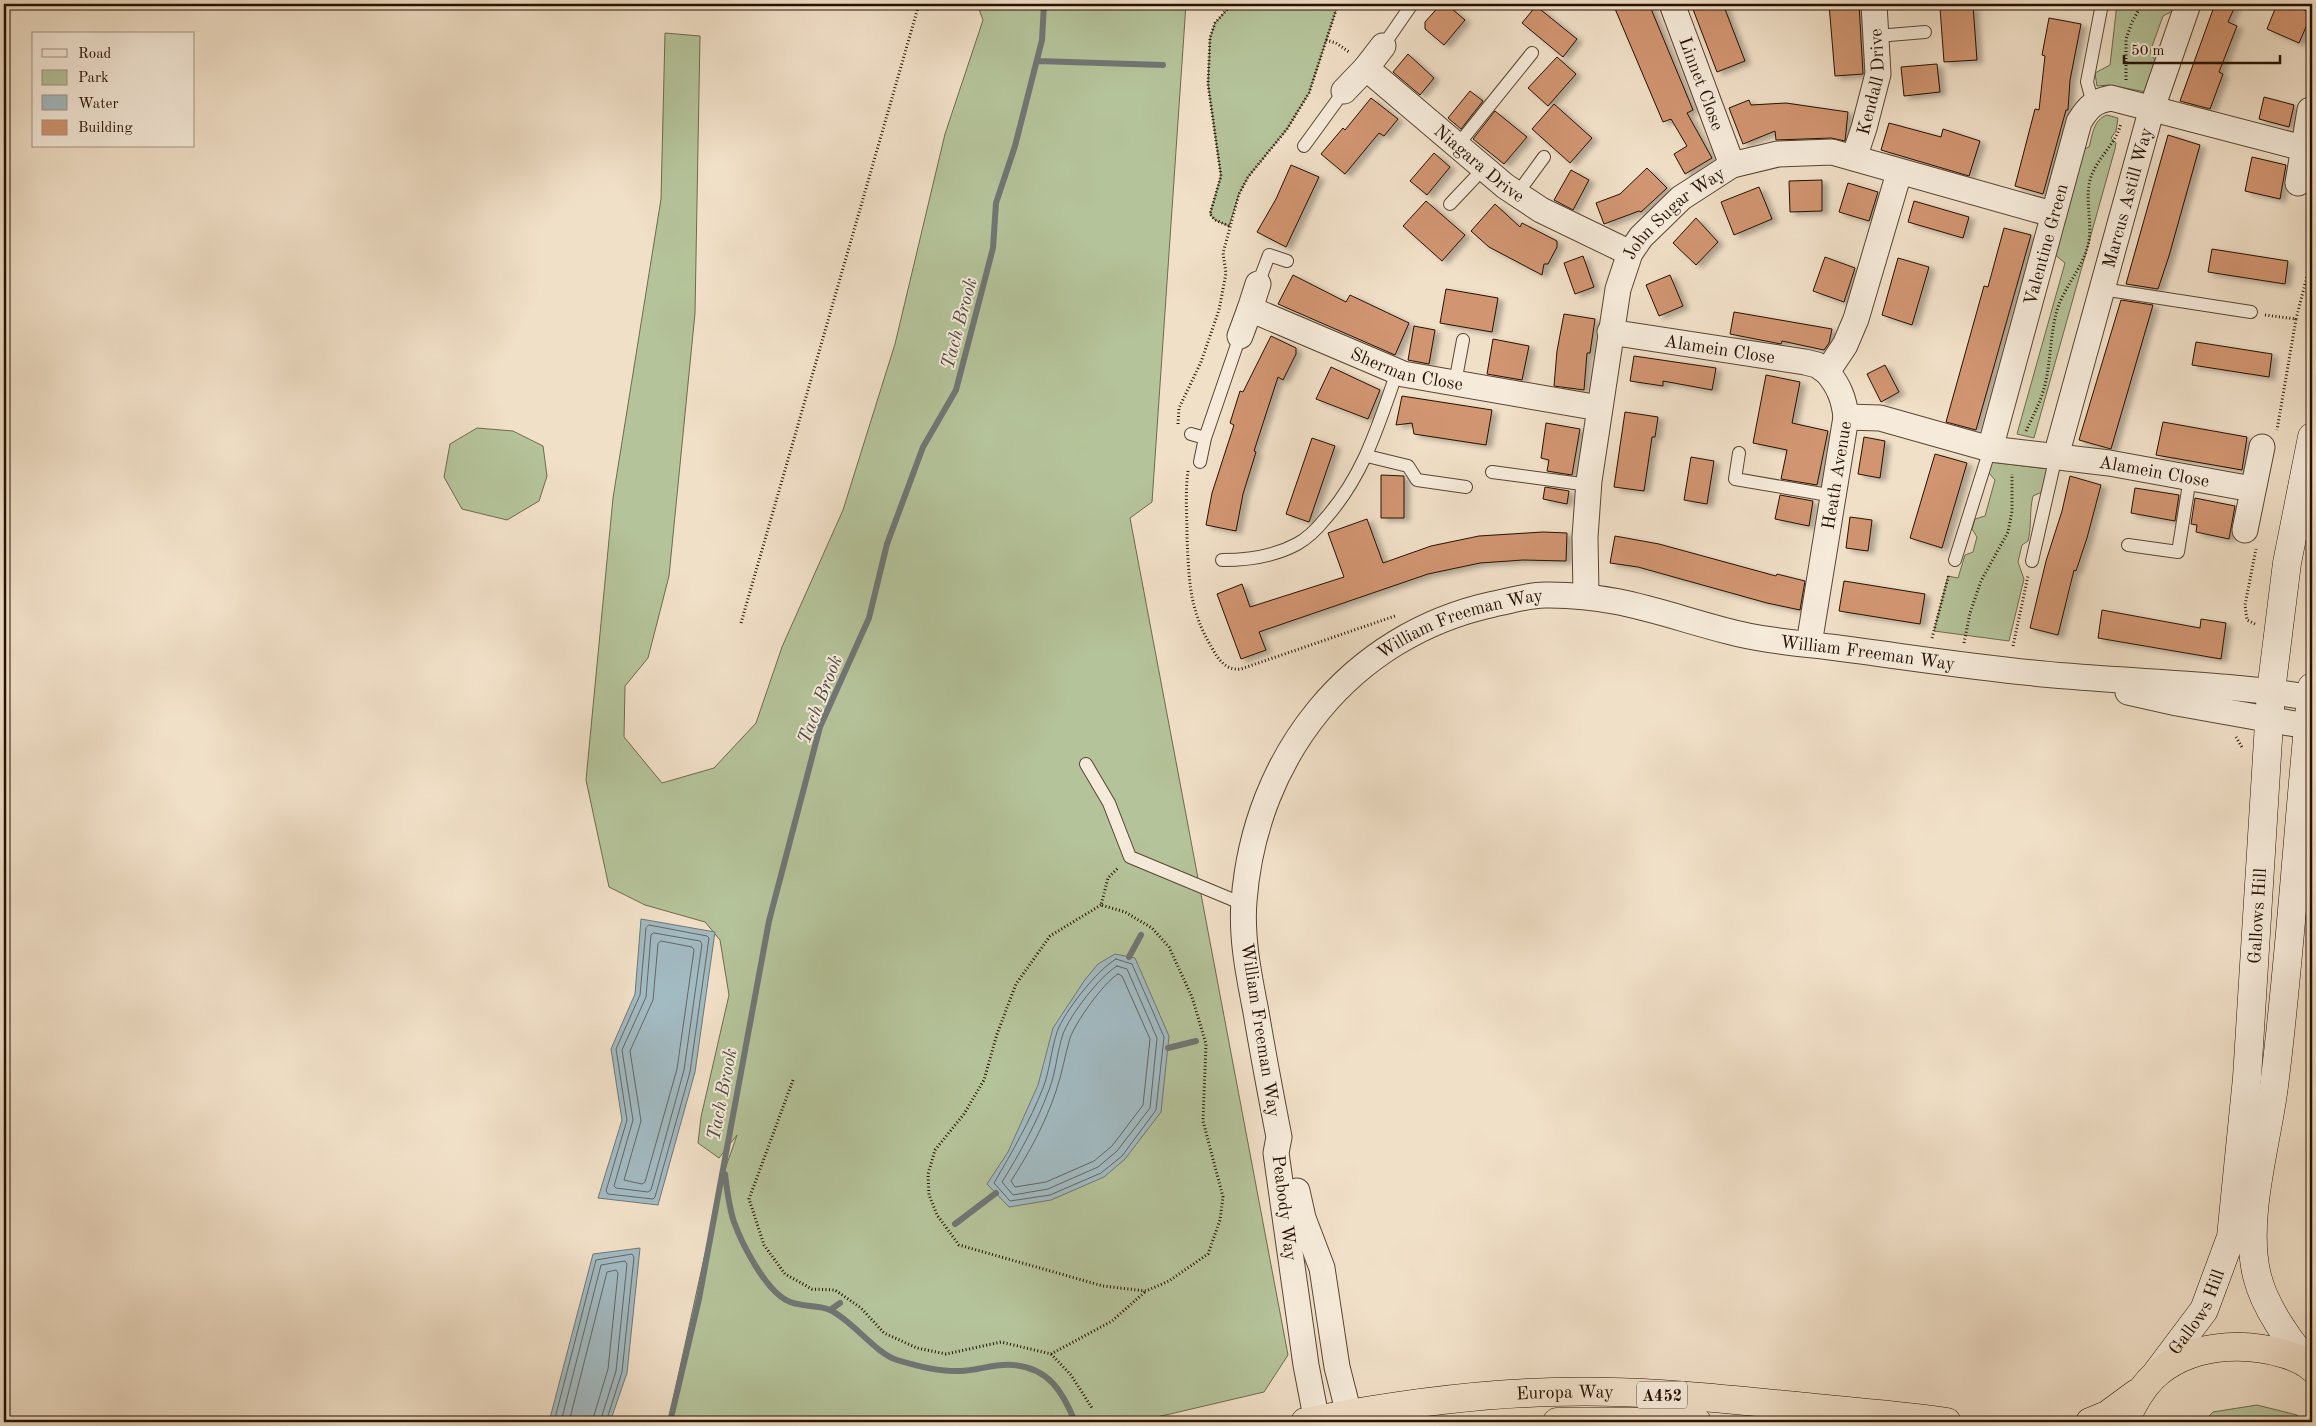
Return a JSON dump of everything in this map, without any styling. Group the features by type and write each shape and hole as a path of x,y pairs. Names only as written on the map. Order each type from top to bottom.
{"highway":[{"path":"2090,1422 2107,1415 2147,1383 2192,1355 2223,1347 2250,1346 2272,1350 2310,1366"},
{"path":"2125,1422 2147,1383"},
{"name":"Europa Way","path":"1315,1422 1350,1418 1396,1406 1499,1394 1555,1392 1628,1392 1946,1422"},
{"path":"1557,1422 1697,1422"}],"street":[{"name":"Linnet Close","path":"1672,4 1732,165"},
{"name":"Kendall Drive","path":"1854,158 1878,74 1874,4"},
{"name":"Marcus Astill Way","path":"2056,456 2152,108 2188,4"},
{"path":"1344,91 1366,68 1383,46"},
{"name":"Niagara Drive","path":"1366,68 1457,146 1517,194 1541,210 1630,253"},
{"path":"2093,104 2112,98 2152,108"},
{"name":"Valentine Green","path":"1990,449 2078,122 2088,107 2093,104"},
{"name":"Marcus Astill Way","path":"2152,108 2303,148"},
{"path":"2298,183 2310,110"},
{"name":"John Sugar Way","path":"1586,596 1585,537 1589,485 1598,408 1618,289 1630,253 1642,237 1681,198 1732,165 1761,157 1804,152 1832,152 2052,214"},
{"path":"1827,372 1845,345 1856,319 1899,172"},
{"path":"1240,336 1258,284"},
{"name":"Sherman Close","path":"1250,309 1397,372 1598,408"},
{"name":"Alamein Close","path":"1610,332 1805,362 1817,365 1827,372"},
{"name":"Heath Avenue","path":"1809,644 1846,417 1844,401 1839,388 1827,372"},
{"name":"Alamein Close","path":"1846,417 1880,418 1990,449 2109,463 2252,489"},
{"name":"Gallows Hill","path":"2147,1383 2204,1310 2231,1237 2247,1078 2271,691 2288,563 2312,437"},
{"path":"2245,530 2262,447"},
{"name":"William Freeman Way","path":"1279,1137 1247,965 1243,904 1252,840 1269,789 1296,740 1326,702 1367,661 1413,631 1460,612 1540,594 1586,596 1613,599 1760,639 2065,676"},
{"path":"2065,676 2312,694"},
{"path":"2065,676 2177,703 2310,726"},
{"name":"Gallows Hill","path":"2310,1366 2285,1333 2265,1295 2257,1276 2254,1246 2256,1197 2274,1086 2312,694"},
{"name":"Peabody Way","path":"1279,1137 1289,1153 1303,1218 1322,1268 1337,1367 1350,1418"},
{"name":"Peabody Way","path":"1279,1137 1276,1153 1315,1422"}],"lane":[{"path":"1383,46 1412,4"},
{"path":"2093,104 2086,82 2102,4"},
{"path":"1877,36 1925,32"},
{"path":"1457,146 1532,53"},
{"path":"1304,146 1344,91"},
{"path":"1517,194 1544,157"},
{"path":"1450,204 1484,168"},
{"path":"1258,284 1269,255 1287,261"},
{"path":"2102,289 2251,312"},
{"path":"1200,462 1206,438 1240,336"},
{"path":"1455,383 1463,340"},
{"path":"1222,560 1261,558 1306,539 1349,489 1367,456 1397,372"},
{"path":"1191,434 1206,438"},
{"path":"1955,560 1990,449"},
{"path":"1739,453 1735,479 1834,496"},
{"path":"1367,456 1408,466 1417,480 1466,487"},
{"path":"2032,561 2056,456"},
{"path":"1492,472 1589,485"},
{"path":"2128,544 2178,552 2190,478"},
{"path":"1086,764 1109,803 1130,857 1243,904"}],"path":[{"path":"741,624 919,4"},
{"path":"1229,226 1214,220 1210,214 1221,176 1208,84 1213,28 1232,4"},
{"path":"1191,434 1179,426 1177,414 1201,362 1219,310 1226,273 1223,253 1238,194 1248,177 1287,128 1309,92 1338,4"},
{"path":"1956,645 1964,646 1970,612 1981,582 2008,532 2012,511 2011,476 2017,452 2042,395 2048,372 2051,332 2057,310 2063,294 2082,264 2088,244 2090,226 2088,191 2090,180 2101,157 2119,131 2125,101 2127,73 2125,47 2129,30 2142,4"},
{"path":"2296,320 2299,300 2312,256"},
{"path":"1940,642 1931,641 1948,576 1955,560"},
{"path":"2013,646 2032,561"},
{"path":"1130,857 1108,878 1101,905 1050,936 1016,984 997,1034 984,1080 964,1114 935,1150 928,1174 930,1195 938,1215 959,1245 1103,1286 1146,1291"},
{"path":"1051,1354 1112,1321 1146,1291 1170,1282 1208,1254 1220,1220 1223,1197 1203,1121 1206,1044 1192,997 1169,947 1145,924 1125,912 1101,905"},
{"path":"793,1080 749,1199 764,1245 785,1274 812,1290 835,1290 861,1308 884,1333 917,1348 946,1354 1001,1342 1051,1354 1071,1374 1092,1408"}],"green space":[{"path":"977,4 1186,4 1152,502 1130,518 1288,1355 1264,1392 1136,1422 668,1422 721,1181 737,1135 719,1158 698,1143 701,1117 729,995 720,940 705,922 645,905 609,887 586,780 613,498 661,199 665,33 700,36 695,313 669,576 648,658 625,686 624,737 662,783 714,768 756,723 782,647 843,510 895,344 945,134 983,20"},
{"path":"1232,4 1338,4 1309,93 1287,129 1248,177 1239,194 1229,226 1215,220 1210,214 1221,176 1208,84 1210,38 1215,23"},
{"path":"2117,4 2179,4 2177,9 2163,16 2150,52 2156,62 2146,92 2109,85 2097,86 2095,73 2110,65"},
{"path":"2107,115 2118,118 2116,131 2111,138 2116,143 2115,149 2034,438 2017,434 2065,263 2053,253 2082,150 2089,147 2096,124 2102,117"},
{"path":"477,428 513,431 543,446 547,476 539,501 507,520 462,509 444,477 450,444"},
{"path":"1991,462 2048,469 2042,492 2033,496 2028,541 2022,545 2018,562 2024,579 2009,641 1934,631 1948,576 1958,578 1965,555 1973,552 1977,537 1972,529 1975,519 1985,516 1995,480 1989,473"},
{"path":"2257,1405 2297,1415 2304,1422 2203,1422 2213,1412"}],"water":[{"path":"641,919 715,932 695,1072 658,1205 598,1198 622,1120 611,1049 635,994"},
{"path":"1115,954 1135,958 1169,1036 1161,1112 1125,1159 1104,1177 1051,1200 1009,1207 987,1184 1008,1152 1038,1085 1053,1028 1084,981 1098,964"},
{"path":"640,1248 627,1373 610,1422 549,1422 593,1254"}],"building":[{"path":"1441,4 1446,4 1465,20 1444,45 1425,29 1425,22"},
{"path":"1613,4 1649,4 1693,110 1687,113 1712,158 1685,174 1674,154 1687,146 1671,119 1663,122"},
{"path":"1691,4 1723,4 1745,61 1717,72"},
{"path":"1829,4 1859,4 1863,74 1835,76"},
{"path":"2215,4 2236,4 2228,22 2237,26 2219,72 2223,74 2210,109 2180,101"},
{"path":"2277,4 2290,4 2312,13 2299,43 2267,29"},
{"path":"1536,6 1577,39 1563,57 1522,23"},
{"path":"1973,6 1977,60 1944,62 1940,8"},
{"path":"2049,18 2081,24 2070,80 2068,110 2066,110 2043,194 2015,186 2035,109 2039,110 2045,56 2042,55"},
{"path":"1408,54 1434,78 1420,95 1393,72"},
{"path":"1557,57 1576,74 1548,106 1528,88"},
{"path":"1937,64 1940,92 1904,96 1901,67"},
{"path":"1470,91 1483,101 1461,129 1448,118"},
{"path":"2264,97 2294,105 2289,127 2259,119"},
{"path":"1371,98 1398,119 1384,136 1379,133 1345,174 1321,154 1343,128 1345,130"},
{"path":"1749,100 1751,105 1786,103 1848,112 1845,141 1831,138 1776,140 1775,131 1743,144 1729,108"},
{"path":"1554,104 1592,138 1570,163 1532,129"},
{"path":"1495,111 1527,137 1504,164 1473,139"},
{"path":"1889,123 1941,137 1943,129 1980,141 1969,176 1881,150"},
{"path":"2168,135 2200,145 2169,256 2158,289 2126,284"},
{"path":"1434,153 1450,167 1427,195 1410,181"},
{"path":"2252,157 2286,165 2280,199 2245,191"},
{"path":"1291,165 1319,177 1286,247 1257,232 1276,199"},
{"path":"1647,168 1667,188 1641,212 1639,211 1604,224 1596,203 1620,194"},
{"path":"1571,170 1589,180 1573,210 1554,200"},
{"path":"1822,180 1822,211 1790,212 1789,181"},
{"path":"1848,183 1878,192 1869,221 1839,212"},
{"path":"1759,187 1772,219 1734,235 1721,202"},
{"path":"1426,201 1465,235 1442,261 1403,226"},
{"path":"1914,201 1969,217 1963,238 1908,222"},
{"path":"1495,204 1520,227 1522,223 1557,241 1557,247 1548,264 1544,264 1542,275 1489,247 1471,231"},
{"path":"1696,218 1718,242 1696,265 1673,243"},
{"path":"2004,228 2031,235 1976,430 1946,422 1984,286 1988,287"},
{"path":"2212,249 2288,261 2285,284 2208,272"},
{"path":"1583,256 1594,287 1575,294 1564,263"},
{"path":"1825,257 1855,268 1844,302 1813,291"},
{"path":"1898,258 1929,267 1912,325 1882,315"},
{"path":"1293,275 1346,302 1350,295 1409,323 1395,355 1278,304"},
{"path":"1670,275 1683,306 1659,316 1646,285"},
{"path":"1446,289 1498,298 1492,332 1440,323"},
{"path":"2121,300 2153,305 2111,449 2079,440"},
{"path":"1734,312 1832,329 1829,343 1824,350 1782,341 1781,344 1730,334"},
{"path":"1564,314 1595,319 1590,353 1587,353 1584,390 1554,386 1557,351"},
{"path":"1414,326 1435,330 1429,364 1408,360"},
{"path":"1271,336 1296,348 1296,354 1283,380 1278,377 1254,451 1256,452 1243,494 1236,531 1206,525 1212,493 1234,425 1230,423 1240,391 1243,392"},
{"path":"1493,339 1529,346 1522,380 1487,374"},
{"path":"2196,342 2272,354 2269,377 2192,365"},
{"path":"1634,356 1716,368 1712,390 1663,381 1663,386 1630,381"},
{"path":"1885,365 1899,392 1881,402 1867,374"},
{"path":"1331,367 1380,390 1368,419 1316,399"},
{"path":"1766,375 1800,382 1792,423 1828,431 1817,485 1781,479 1787,450 1753,443"},
{"path":"1402,396 1492,410 1486,445 1414,434 1412,423 1396,425"},
{"path":"1625,412 1658,417 1655,437 1652,437 1644,491 1614,487"},
{"path":"2163,422 2247,437 2242,470 2156,455"},
{"path":"1546,423 1580,429 1572,475 1547,471 1549,460 1541,458"},
{"path":"1864,437 1885,441 1880,478 1858,474"},
{"path":"1312,438 1335,446 1309,522 1286,514"},
{"path":"1935,454 1967,463 1942,548 1910,538"},
{"path":"1691,457 1714,461 1707,504 1684,500"},
{"path":"1381,475 1404,476 1404,518 1381,518"},
{"path":"2070,476 2101,485 2087,538 2076,571 2074,570 2058,635 2030,628 2046,561 2062,511"},
{"path":"1545,487 1569,491 1567,504 1543,499"},
{"path":"2135,488 2179,495 2175,521 2131,513"},
{"path":"1780,495 1813,501 1809,526 1775,519"},
{"path":"2195,498 2235,506 2229,539 2196,532 2197,525 2191,524"},
{"path":"1850,517 1872,520 1868,551 1846,548"},
{"path":"1367,519 1383,563 1431,546 1479,536 1543,532 1567,533 1566,561 1523,560 1480,563 1428,574 1259,632 1266,650 1241,659 1217,594 1242,584 1250,607 1344,577 1328,533"},
{"path":"1615,536 1659,544 1776,576 1777,574 1805,581 1800,610 1767,603 1638,567 1610,563"},
{"path":"1844,581 1925,594 1920,624 1839,611"},
{"path":"2102,610 2200,628 2201,619 2226,623 2221,659 2098,638"}],"waterway":[{"name":"Tach Brook","path":"670,1422 699,1299 769,921 820,727 869,618 887,544 923,447 956,390 993,248 996,203 1015,146 1042,40 1044,4"},
{"path":"1037,61 1163,65"},
{"path":"1129,957 1141,935"},
{"path":"1168,1048 1196,1041"},
{"path":"725,1174 734,1222 748,1253 770,1286 786,1300 830,1310 847,1321 880,1351 897,1360 944,1371 966,1371 1006,1365 1026,1367 1036,1371 1045,1376 1060,1392 1075,1422"},
{"path":"955,1224 996,1193"},
{"path":"830,1310 840,1303"}]}
